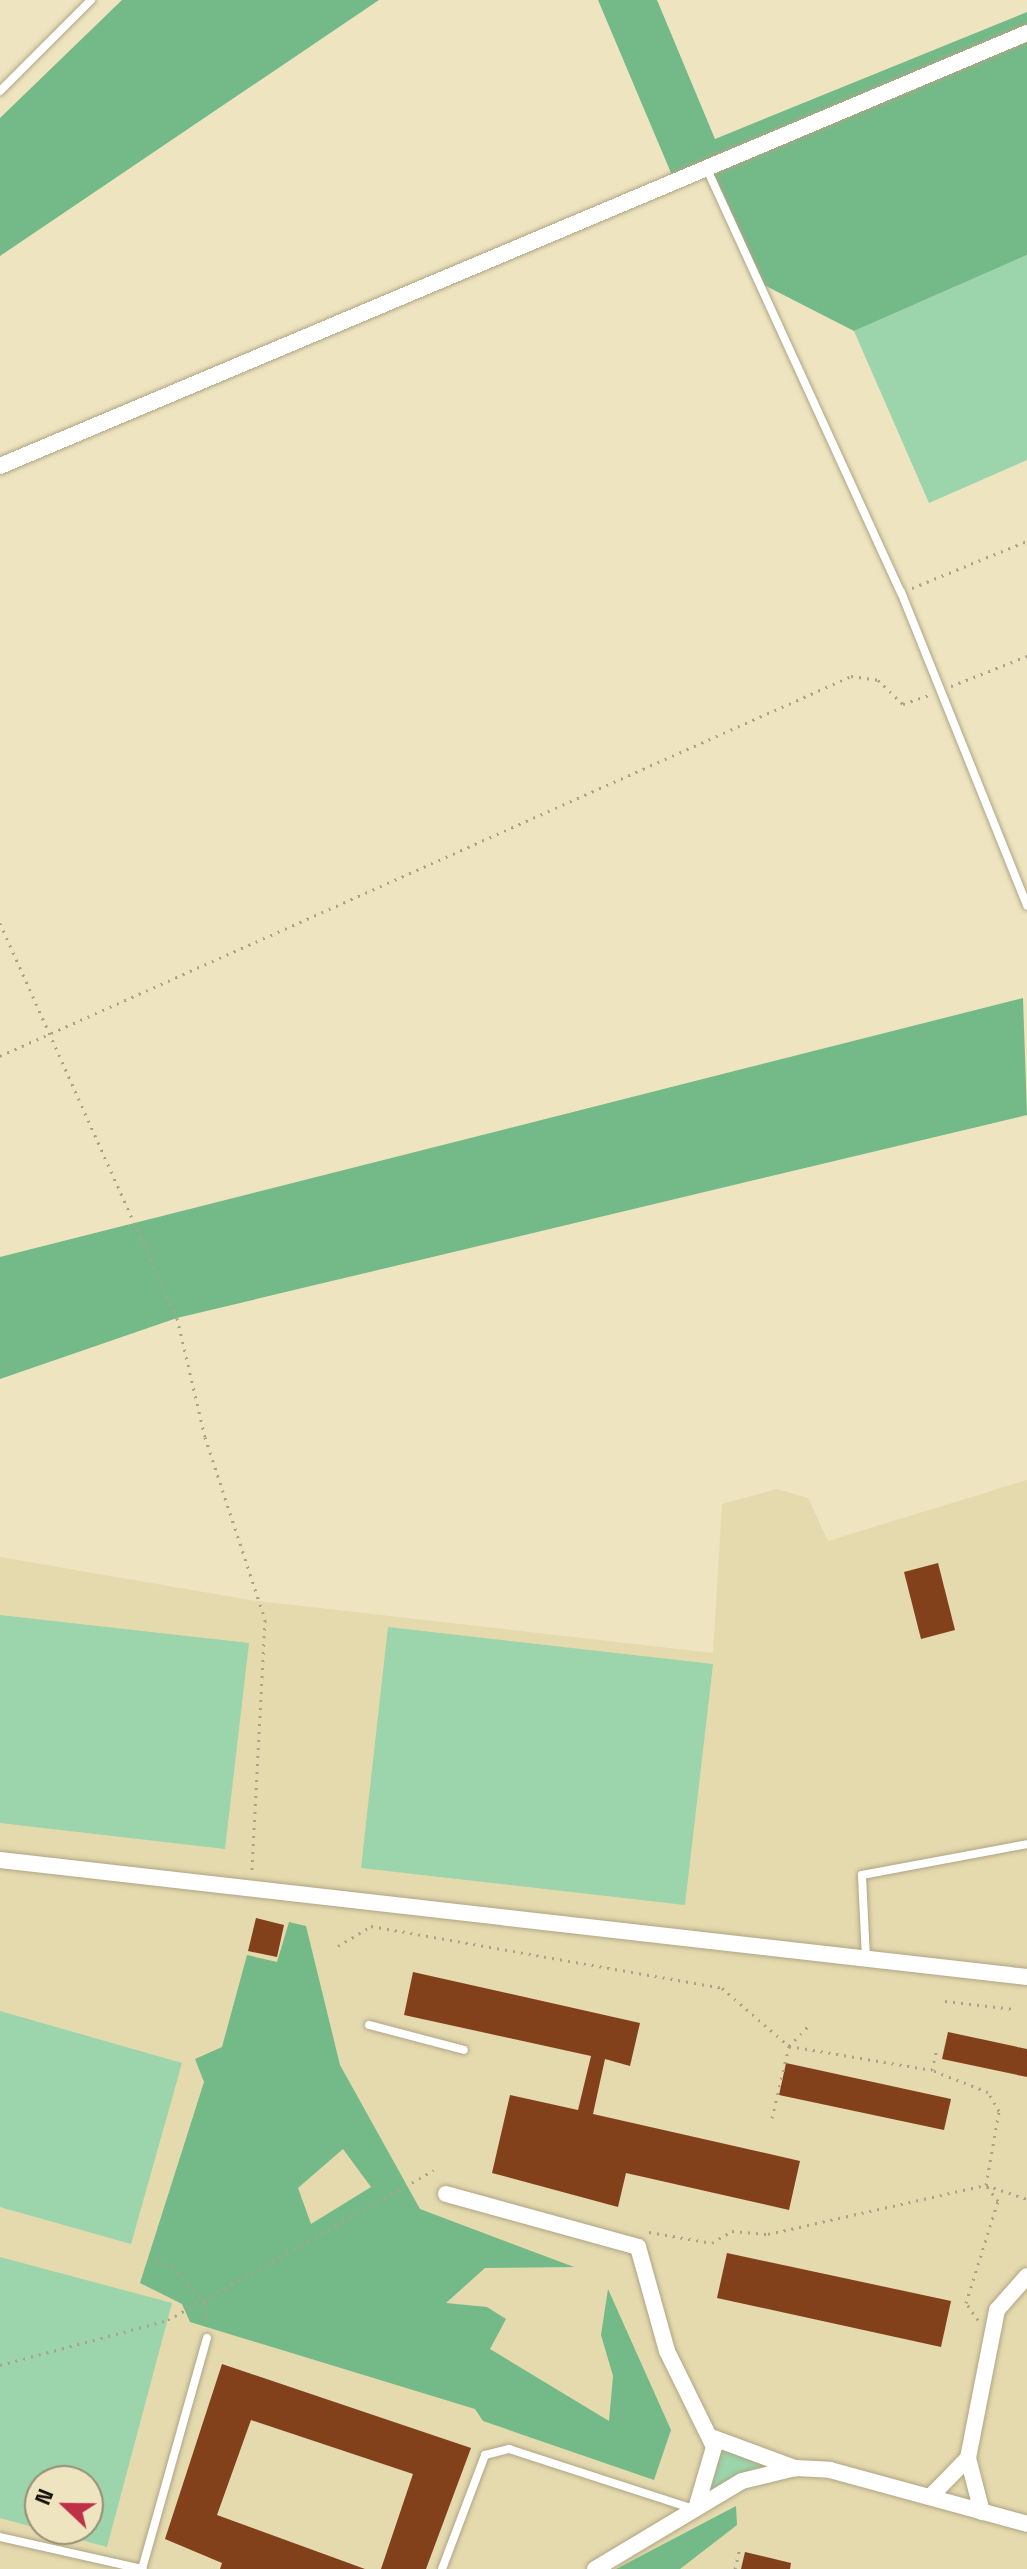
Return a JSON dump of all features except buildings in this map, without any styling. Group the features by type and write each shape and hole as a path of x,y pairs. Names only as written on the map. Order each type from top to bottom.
{"street":[{"path":"0,466 1027,33"},
{"path":"0,1860 866,1963 1027,1977"},
{"path":"446,2194 638,2247 667,2351 711,2437 714,2456 694,2506"},
{"path":"982,2512 968,2458 991,2336 1003,2297 1027,2276"},
{"path":"711,2437 795,2468 930,2497 1027,2524"},
{"path":"930,2497 968,2458"},
{"path":"595,2569 694,2506 742,2481 795,2468"}],"lane":[{"path":"0,91 91,0"},
{"path":"706,167 901,592 1027,906"},
{"path":"866,1963 862,1875 1027,1844"},
{"path":"369,2025 464,2050"},
{"path":"0,2537 143,2569 207,2338"},
{"path":"442,2569 474,2475 485,2455 509,2449 694,2506"}],"path":[{"path":"901,592 1027,541"},
{"path":"0,1056 851,676 878,680 903,704 1027,656"},
{"path":"0,923 47,1036 177,1318 205,1437 265,1620 251,1891"},
{"path":"338,1946 371,1926 722,1988 789,2046 932,2070 988,2092 999,2111 986,2185 998,2201 966,2303 991,2336"},
{"path":"945,2001 1014,2009"},
{"path":"772,2118 789,2046 809,2025"},
{"path":"932,2070 937,2048"},
{"path":"0,2365 168,2320 205,2302 434,2170"},
{"path":"638,2247 649,2231 712,2243 732,2231 768,2234 986,2185 1027,2199"},
{"path":"148,2258 172,2266 205,2302 207,2338"},
{"path":"735,2569 740,2547"}],"shaded area":[{"path":"1027,1480 1027,2569 0,2569 0,1557 250,1600 713,1653 722,1504 777,1489 808,1498 828,1541"}],"green space":[{"path":"122,0 379,0 0,256 0,118"},
{"path":"598,0 657,0 715,139 1027,12 1027,255 854,331 764,285 706,167 674,180"},
{"path":"1027,255 1027,460 929,503 854,331"},
{"path":"1023,998 1027,1115 177,1318 0,1379 0,1257"},
{"path":"0,1615 249,1643 225,1849 0,1823"},
{"path":"388,1627 713,1664 685,1905 361,1868"},
{"path":"289,1922 306,1926 340,2065 420,2209 574,2267 485,2268 446,2303 487,2307 506,2319 490,2349 609,2421 613,2376 601,2335 608,2289 671,2430 654,2480 483,2421 475,2409 190,2322 182,2304 140,2283 204,2082 195,2059 222,2047 247,1955 277,1962","holes":["343,2149 371,2187 311,2224 298,2188"]},
{"path":"0,2011 182,2063 131,2244 0,2207"},
{"path":"0,2257 172,2303 107,2547 100,2545 104,2545 104,2465 24,2465 24,2525 0,2518"},
{"path":"714,2447 795,2468 697,2505"},
{"path":"736,2506 737,2525 680,2569 616,2569"}]}
